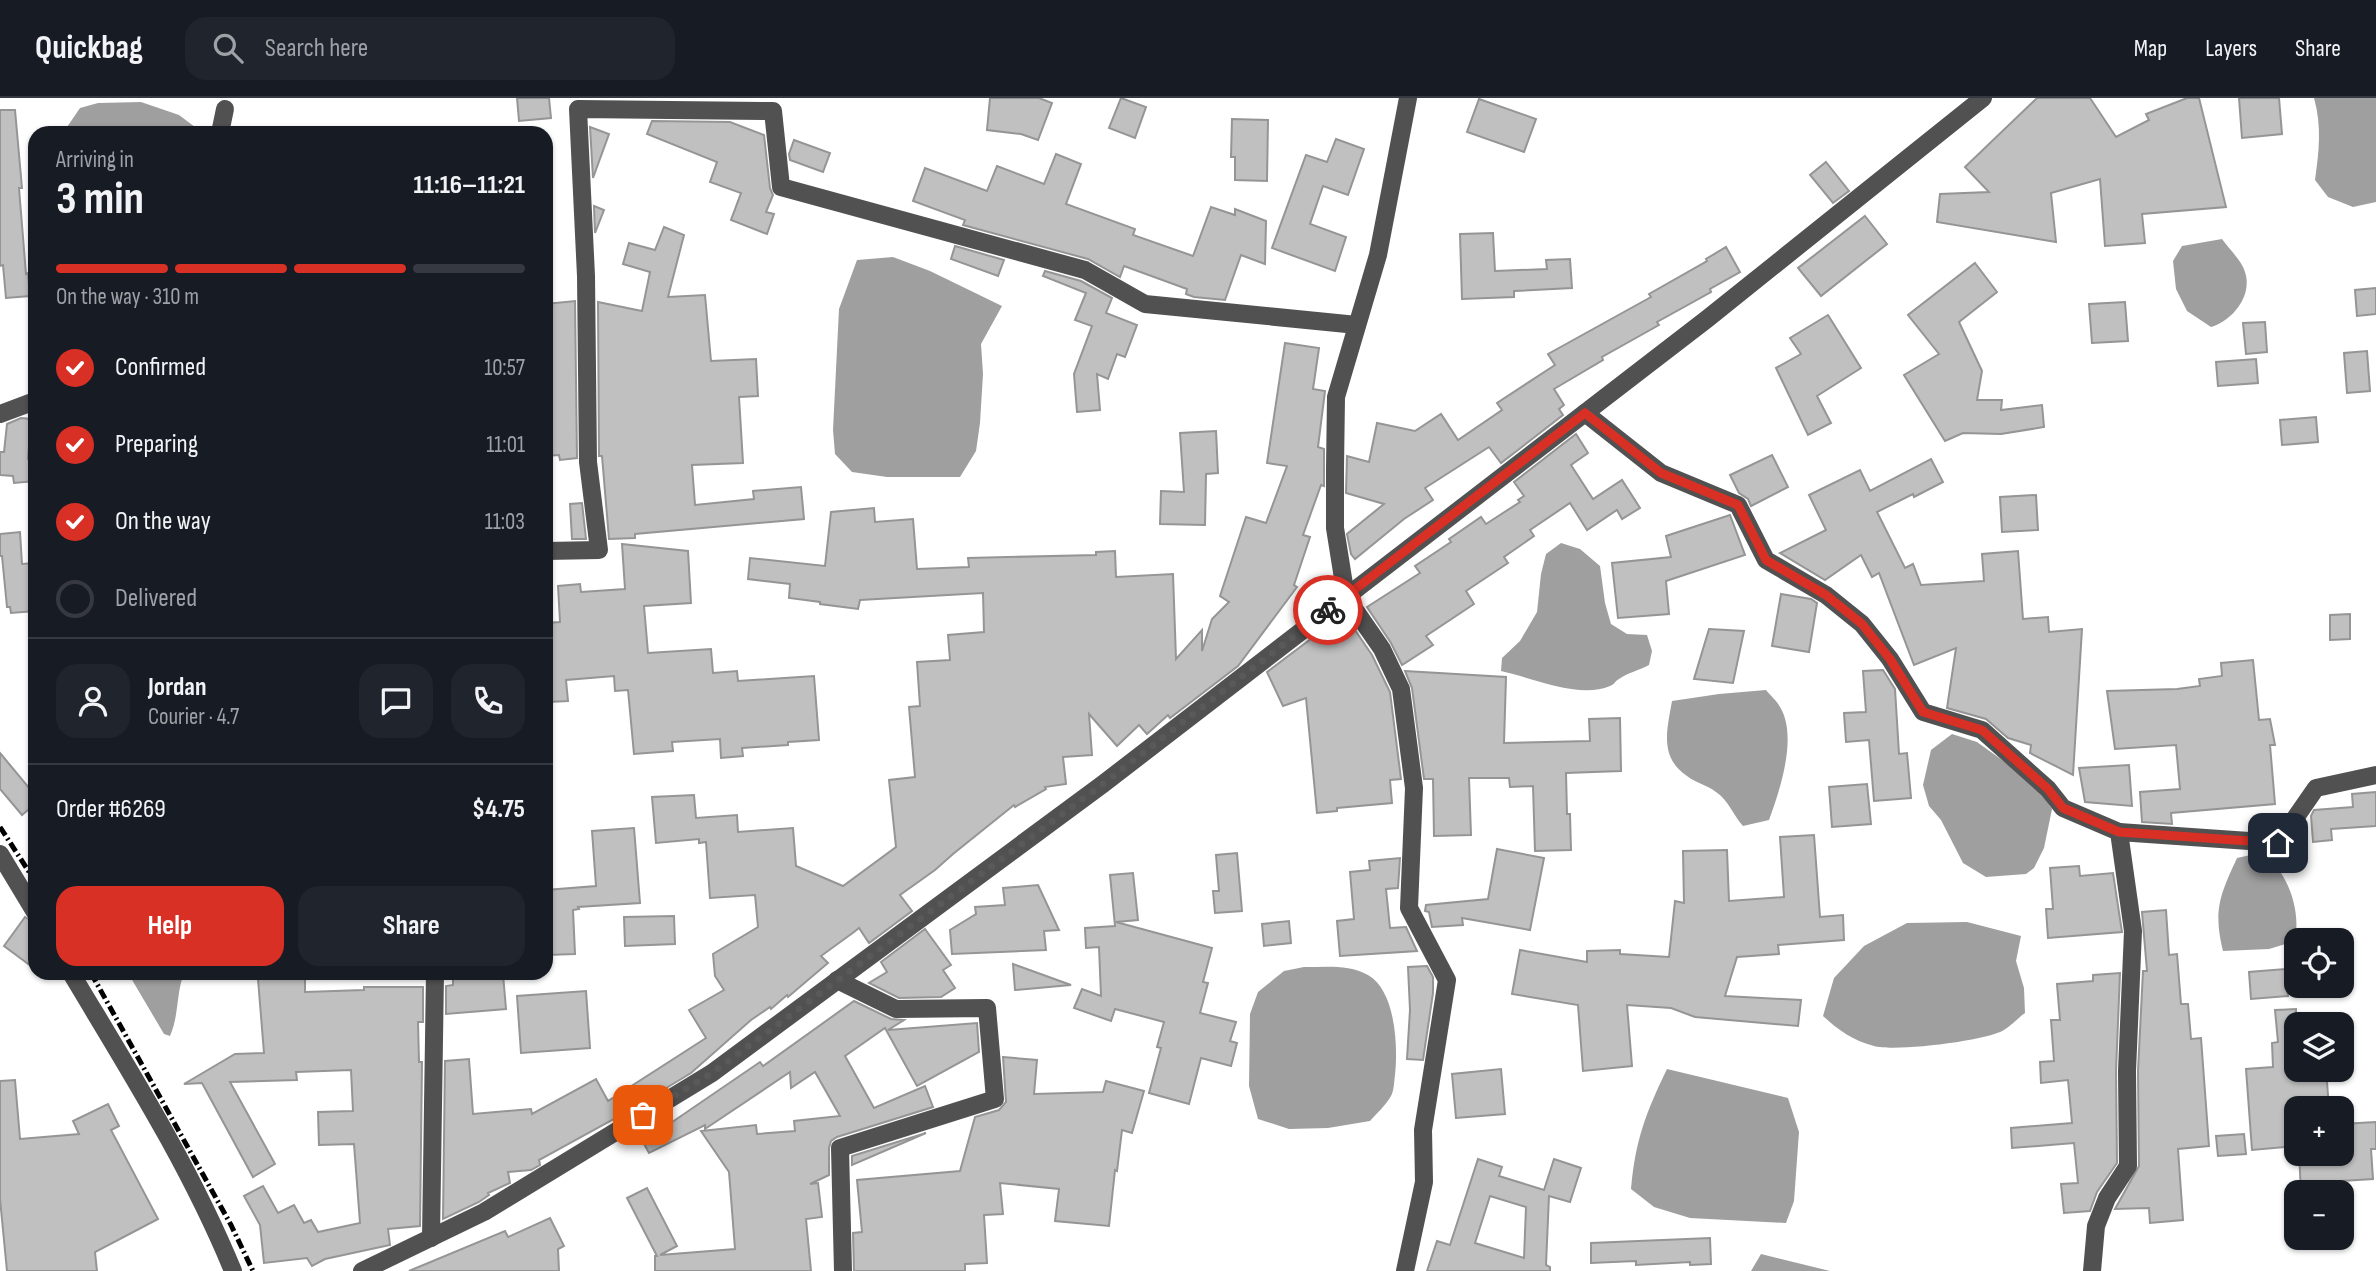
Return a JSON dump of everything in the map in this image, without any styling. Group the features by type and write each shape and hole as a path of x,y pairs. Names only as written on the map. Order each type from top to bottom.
{"street":[{"path":"1405,1271 1424,1182 1423,1130 1447,981 1409,908 1414,788 1401,689 1382,649 1346,597 1335,528 1336,397 1378,255 1408,98"},
{"path":"362,1271 484,1212 712,1073 1103,784 1707,319 1983,98"},
{"path":"553,551 598,550 588,462 586,276 578,109 584,103 773,111 781,187 1085,270 1145,304 1357,325"},
{"path":"221,126 225,109"},
{"path":"0,414 28,404"},
{"path":"1585,413 1661,473 1738,505 1766,560 1826,595 1862,624 1890,659 1923,712 1982,730 2048,789 2063,808 2119,832 2278,843 2316,788 2376,775"},
{"path":"2092,1271 2096,1226 2107,1198 2128,1166 2127,1071 2133,931 2119,832"},
{"path":"0,854 28,900"},
{"path":"75,980 174,1145 216,1229 233,1271"},
{"path":"431,1238 435,980"},
{"path":"837,980 896,1009 987,1008 995,1099 839,1148 844,1271"}],"shaded area":[{"path":"2314,98 2376,98 2376,202 2353,207 2328,197 2315,180 2319,129"},
{"path":"141,102 179,115 194,126 68,126 80,108 98,103"},
{"path":"2222,239 2243,268 2247,281 2246,290 2233,313 2211,327 2187,311 2176,289 2173,261 2182,246"},
{"path":"893,257 930,271 1002,306 981,344 983,374 976,451 960,477 887,477 852,472 835,454 833,430 839,309 857,260"},
{"path":"1561,543 1580,549 1600,566 1611,624 1627,634 1647,635 1652,651 1649,665 1622,677 1610,686 1570,689 1501,671 1502,658 1520,641 1537,612 1546,554"},
{"path":"1766,690 1779,705 1785,719 1785,763 1769,820 1743,826 1720,796 1687,776 1672,760 1667,742 1670,712 1672,701"},
{"path":"1952,734 1977,742 2034,783 2052,809 2044,848 2034,868 2026,874 1986,877 1963,863 1941,820 1929,806 1923,785 1931,750"},
{"path":"2264,852 2286,882 2294,904 2296,928 2284,928 2284,944 2269,949 2223,951 2219,924 2220,903 2237,858"},
{"path":"1967,922 2021,936 2016,961 2024,988 2025,1013 2007,1028 1994,1034 1960,1041 1901,1048 1885,1047 1853,1038 1823,1016 1834,978 1864,946 1907,923"},
{"path":"1304,967 1337,967 1361,971 1377,983 1390,1006 1395,1035 1394,1083 1389,1099 1370,1121 1328,1128 1289,1129 1258,1119 1249,1086 1250,1014 1258,992 1284,971"},
{"path":"132,980 182,980 170,1036 164,1034"},
{"path":"1667,1069 1788,1098 1799,1132 1794,1201 1786,1223 1690,1218 1654,1207 1631,1189 1635,1156 1643,1127"},
{"path":"1761,1254 1830,1271 1751,1271"}],"building":[{"path":"517,98 549,98 551,118 519,121"},
{"path":"990,98 1039,98 1052,103 1038,140 1021,134 987,130"},
{"path":"1121,98 1146,107 1135,138 1109,128"},
{"path":"2037,98 2090,98 2116,137 2149,120 2146,114 2187,98 2199,98 2226,207 2142,214 2145,243 2105,246 2100,179 2051,193 2056,242 1937,222 1940,194 1989,192 1965,167"},
{"path":"2239,98 2279,98 2282,134 2242,138"},
{"path":"1479,99 1536,119 1524,152 1467,132"},
{"path":"0,110 15,110 28,296 6,298 3,265 0,266"},
{"path":"1232,119 1268,120 1267,181 1235,180 1235,157 1231,157"},
{"path":"652,121 730,122 764,135 773,195 766,212 774,214 767,234 731,220 741,193 710,182 717,162 647,134"},
{"path":"590,127 609,134 593,178"},
{"path":"1336,139 1364,149 1348,195 1323,186 1310,224 1346,237 1335,271 1272,248 1306,155 1327,162"},
{"path":"794,140 830,153 823,172 790,160 789,154"},
{"path":"1056,154 1081,164 1066,204 1135,229 1133,235 1193,256 1211,207 1235,215 1235,209 1266,221 1265,264 1241,255 1225,300 1194,297 1186,294 1187,289 1124,266 1120,277 1088,259 963,225 965,220 913,201 925,168 987,191 997,166 1044,184"},
{"path":"1826,162 1849,191 1833,203 1810,175"},
{"path":"594,206 604,210 595,233"},
{"path":"1865,216 1887,244 1821,296 1798,268"},
{"path":"664,227 684,235 668,297 705,295 711,361 756,359 758,396 739,397 743,463 692,465 695,505 754,499 753,491 801,487 804,519 635,534 635,538 609,539 602,456 599,456 598,302 642,311 650,272 623,264 629,243 655,250"},
{"path":"1493,233 1495,271 1547,269 1546,260 1570,259 1572,288 1514,291 1514,297 1462,299 1460,234"},
{"path":"955,246 1004,260 998,276 951,259"},
{"path":"1726,247 1740,272 1554,389 1564,405 1559,409 1563,415 1501,463 1489,447 1425,488 1433,500 1404,519 1355,559 1351,554 1347,534 1384,504 1346,493 1347,456 1369,462 1377,423 1415,431 1441,414 1458,440 1502,410 1497,403 1555,365 1548,354 1651,297 1649,294"},
{"path":"1975,263 1997,292 1959,322 1982,371 1977,400 2002,400 2001,410 2042,405 2044,427 2001,434 1963,433 1945,441 1904,375 1939,354 1908,315"},
{"path":"1045,271 1081,281 1112,298 1106,313 1137,325 1125,357 1117,354 1108,379 1097,374 1100,410 1077,412 1074,374 1092,326 1075,320 1086,293 1043,276"},
{"path":"2376,288 2376,314 2357,316 2355,290"},
{"path":"575,301 577,458 560,460 559,455 553,455 553,303"},
{"path":"2125,302 2128,341 2092,343 2089,304"},
{"path":"1828,315 1861,368 1817,396 1831,423 1808,435 1776,368 1801,354 1790,338"},
{"path":"2265,322 2267,352 2246,354 2243,323"},
{"path":"1285,343 1319,348 1313,389 1325,391 1318,447 1324,449 1324,486 1321,485 1303,535 1310,537 1294,585 1297,587 1238,666 1170,718 1168,715 1147,734 1139,725 1117,746 1089,714 1092,755 1063,757 1066,784 1045,787 1046,789 1015,807 1014,805 900,895 912,911 869,943 859,928 821,956 828,963 788,997 787,995 771,1009 770,1007 751,1020 691,1073 539,1160 540,1165 531,1170 508,1172 510,1183 443,1219 445,1061 469,1059 473,1114 531,1109 532,1114 596,1079 608,1101 706,1038 689,1010 724,990 715,976 713,954 758,927 755,895 710,898 706,842 699,843 699,839 656,843 652,797 694,795 696,818 737,815 738,832 793,828 796,866 843,886 896,847 889,780 915,777 909,707 920,706 917,662 950,660 948,635 984,632 983,593 860,600 858,609 820,604 789,598 790,584 748,579 750,558 825,566 831,512 874,508 875,522 913,519 917,569 969,567 968,558 1096,555 1096,552 1115,551 1116,577 1173,574 1176,659 1202,630 1202,651 1212,619 1229,602 1220,596 1246,517 1266,523 1287,466 1267,463"},
{"path":"2367,351 2370,391 2347,393 2344,353"},
{"path":"2256,359 2258,383 2218,386 2216,362"},
{"path":"2316,417 2318,442 2282,445 2280,420"},
{"path":"21,418 28,419 28,482 14,483 13,476 0,475 0,452 4,452 7,424"},
{"path":"1216,431 1218,473 1206,474 1205,525 1160,524 1161,491 1184,492 1180,433"},
{"path":"1576,434 1588,453 1571,465 1593,499 1622,480 1640,508 1622,519 1617,510 1587,530 1570,503 1530,530 1534,536 1504,557 1508,563 1466,591 1474,604 1426,636 1433,645 1402,665 1367,607 1420,573 1415,566 1451,542 1449,539 1481,517 1486,524 1520,502 1518,500 1524,496 1514,482"},
{"path":"1772,455 1788,487 1751,506 1748,499 1739,493 1730,475"},
{"path":"1931,459 1943,482 1877,512 1905,568 1913,564 1921,585 1984,581 1982,554 2018,551 2023,619 2048,617 2049,632 2082,629 2073,775 2030,753 2031,745 2008,738 1986,719 1947,708 1956,648 1914,665 1879,573 1872,577 1861,555 1825,580 1780,553 1826,530 1809,495 1860,470 1870,491"},
{"path":"2036,495 2038,530 2002,532 2000,497"},
{"path":"582,503 586,539 572,539 570,504"},
{"path":"1730,515 1745,555 1666,581 1669,614 1618,618 1612,563 1671,557 1666,536"},
{"path":"20,532 22,564 28,563 28,612 11,613 10,607 7,607 0,534"},
{"path":"622,544 688,551 691,603 644,606 648,653 711,649 713,673 737,671 738,681 814,676 819,740 742,748 743,756 721,758 720,739 672,742 673,751 634,754 628,690 615,691 614,676 566,680 568,701 553,702 553,622 560,622 558,586 580,584 581,592 625,589"},
{"path":"1781,594 1811,599 1817,603 1809,652 1772,646"},
{"path":"1344,614 1372,655 1390,692 1401,779 1390,780 1392,803 1337,808 1337,811 1317,813 1306,698 1283,706 1267,672"},
{"path":"2350,614 2350,639 2330,640 2330,615"},
{"path":"1709,629 1744,631 1733,683 1694,679"},
{"path":"2253,660 2259,720 2270,719 2275,745 2270,745 2275,804 2171,813 2172,824 2142,822 2140,792 2180,789 2176,745 2115,749 2107,691 2200,686 2199,679 2222,676 2221,663"},
{"path":"1883,670 1895,689 1899,754 1907,753 1911,798 1874,801 1869,740 1846,742 1844,713 1866,712 1863,671"},
{"path":"1405,671 1506,677 1504,743 1590,741 1589,719 1620,718 1621,771 1566,773 1571,850 1535,851 1533,786 1510,787 1509,778 1469,778 1471,835 1434,836 1433,779 1424,779 1412,688"},
{"path":"0,753 28,787 28,810 22,815 0,789"},
{"path":"2129,765 2132,806 2085,802 2079,768"},
{"path":"1867,784 1871,824 1832,827 1829,787"},
{"path":"2376,792 2376,826 2331,829 2332,840 2313,842 2311,816 2314,810 2353,807 2352,794"},
{"path":"634,828 640,903 578,907 579,909 573,910 575,954 553,955 553,889 596,886 592,831"},
{"path":"1814,835 1820,917 1843,915 1844,940 1778,945 1779,954 1737,957 1725,996 1801,1000 1798,1026 1695,1017 1671,1008 1627,1005 1632,1066 1583,1071 1578,1005 1512,994 1520,950 1587,962 1587,951 1620,950 1620,954 1669,957 1675,901 1684,903 1683,851 1727,850 1729,901 1784,897 1780,837"},
{"path":"1497,849 1544,858 1530,930 1462,918 1463,925 1432,927 1429,912 1425,911 1426,905 1488,899"},
{"path":"1237,853 1242,911 1215,913 1213,891 1219,891 1216,855"},
{"path":"1400,858 1398,888 1386,889 1390,928 1406,927 1417,951 1340,956 1337,921 1354,919 1350,872 1370,870 1369,861"},
{"path":"2079,866 2080,876 2113,873 2122,932 2048,938 2046,909 2053,909 2050,868"},
{"path":"1133,873 1138,920 1116,922 1212,948 1203,982 1208,983 1200,1013 1236,1022 1230,1041 1237,1043 1231,1066 1201,1058 1189,1104 1149,1093 1161,1048 1157,1047 1164,1022 1115,1009 1111,1021 1074,1008 1082,989 1101,996 1099,947 1086,948 1085,928 1115,926 1110,875"},
{"path":"1038,885 1059,930 1044,931 1046,950 952,954 950,930 976,914 975,907 1005,905 1003,888"},
{"path":"2166,910 2169,955 2177,954 2181,1004 2188,1004 2191,1039 2201,1038 2209,1146 2178,1149 2183,1220 2150,1223 2149,1208 2115,1209 2139,1166 2138,1071 2143,971 2147,971 2142,912"},
{"path":"674,916 675,944 625,946 624,917"},
{"path":"25,917 28,919 28,964 4,946"},
{"path":"1289,921 1291,943 1264,946 1262,924"},
{"path":"925,929 951,965 943,970 955,988 941,997 899,998 869,983 887,972 881,962"},
{"path":"1013,964 1071,985 1015,990"},
{"path":"1427,966 1433,977 1433,993 1423,1060 1407,1059 1410,1010 1408,967"},
{"path":"2284,969 2284,996 2251,999 2249,972"},
{"path":"2120,973 2116,1071 2117,1163 2097,1192 2090,1211 2064,1213 2061,1184 2078,1183 2074,1143 2012,1148 2011,1128 2072,1123 2068,1080 2041,1083 2040,1062 2054,1061 2051,1020 2060,1020 2057,984 2093,981 2093,975"},
{"path":"258,980 305,980 305,992 364,990 364,987 423,987 423,1022 418,1022 419,1062 422,1062 420,1226 388,1229 390,1245 325,1259 312,1266 307,1258 264,1263 260,1225 244,1196 263,1186 278,1213 294,1205 304,1223 311,1220 318,1232 360,1223 354,1144 319,1145 318,1112 353,1111 351,1070 296,1072 297,1080 230,1082 275,1164 253,1177 202,1083 184,1084 235,1054 264,1053"},
{"path":"453,980 504,980 506,1009 446,1014 446,986 453,985"},
{"path":"586,991 590,1048 521,1053 517,996"},
{"path":"854,1001 891,1019 904,1020 888,1030 977,1023 979,1052 917,1086 885,1028 845,1056 874,1108 925,1086 933,1107 831,1141 829,1175 810,1184 818,1183 822,1217 806,1219 811,1271 655,1271 657,1256 627,1198 647,1188 677,1246 660,1255 735,1249 729,1172 701,1131 756,1125 757,1134 795,1131 794,1121 840,1116 815,1072 791,1088 790,1072 705,1129 705,1125 649,1153 643,1142 760,1062 763,1066"},
{"path":"2296,1009 2296,1012 2284,1012 2284,1082 2327,1082 2328,1096 2284,1096 2284,1147 2252,1150 2246,1069 2273,1067 2272,1043 2278,1042 2275,1010"},
{"path":"1003,1057 1037,1060 1034,1094 1103,1092 1106,1081 1144,1091 1132,1133 1122,1130 1109,1226 1055,1221 1059,1189 1000,1183 1003,1214 984,1215 987,1263 965,1264 965,1271 854,1271 853,1233 862,1232 857,1180 960,1171 975,1117 999,1110 1006,1102"},
{"path":"1501,1069 1505,1114 1456,1118 1452,1074"},
{"path":"15,1080 20,1139 79,1134 73,1121 108,1104 119,1126 111,1130 158,1219 95,1252 97,1271 7,1271 0,1199 0,1081"},
{"path":"2376,1122 2376,1149 2371,1149 2373,1179 2300,1180 2300,1166 2354,1166 2354,1123"},
{"path":"926,1133 852,1165 852,1156"},
{"path":"2244,1134 2246,1154 2218,1156 2216,1136"},
{"path":"1478,1159 1502,1167 1499,1176 1544,1190 1554,1159 1581,1168 1570,1202 1549,1196 1546,1265 1550,1267 1550,1271 1427,1271 1437,1241 1450,1245","holes":["1490,1196 1526,1207 1524,1258 1475,1243"]},
{"path":"550,1218 564,1246 558,1249 559,1271 409,1271 505,1231 508,1237"},
{"path":"1710,1238 1711,1264 1690,1265 1690,1262 1636,1265 1636,1261 1591,1263 1591,1243"}],"railway":[{"path":"0,827 28,870"},
{"path":"95,980 231,1225 253,1271"}],"way so far":[{"path":"643,1115 712,1073 1103,784 1328,610"}],"route":[{"path":"1328,610 1585,413 1661,473 1738,505 1766,560 1826,595 1862,624 1890,659 1923,712 1982,730 2048,789 2063,808 2119,832 2278,843"}]}
